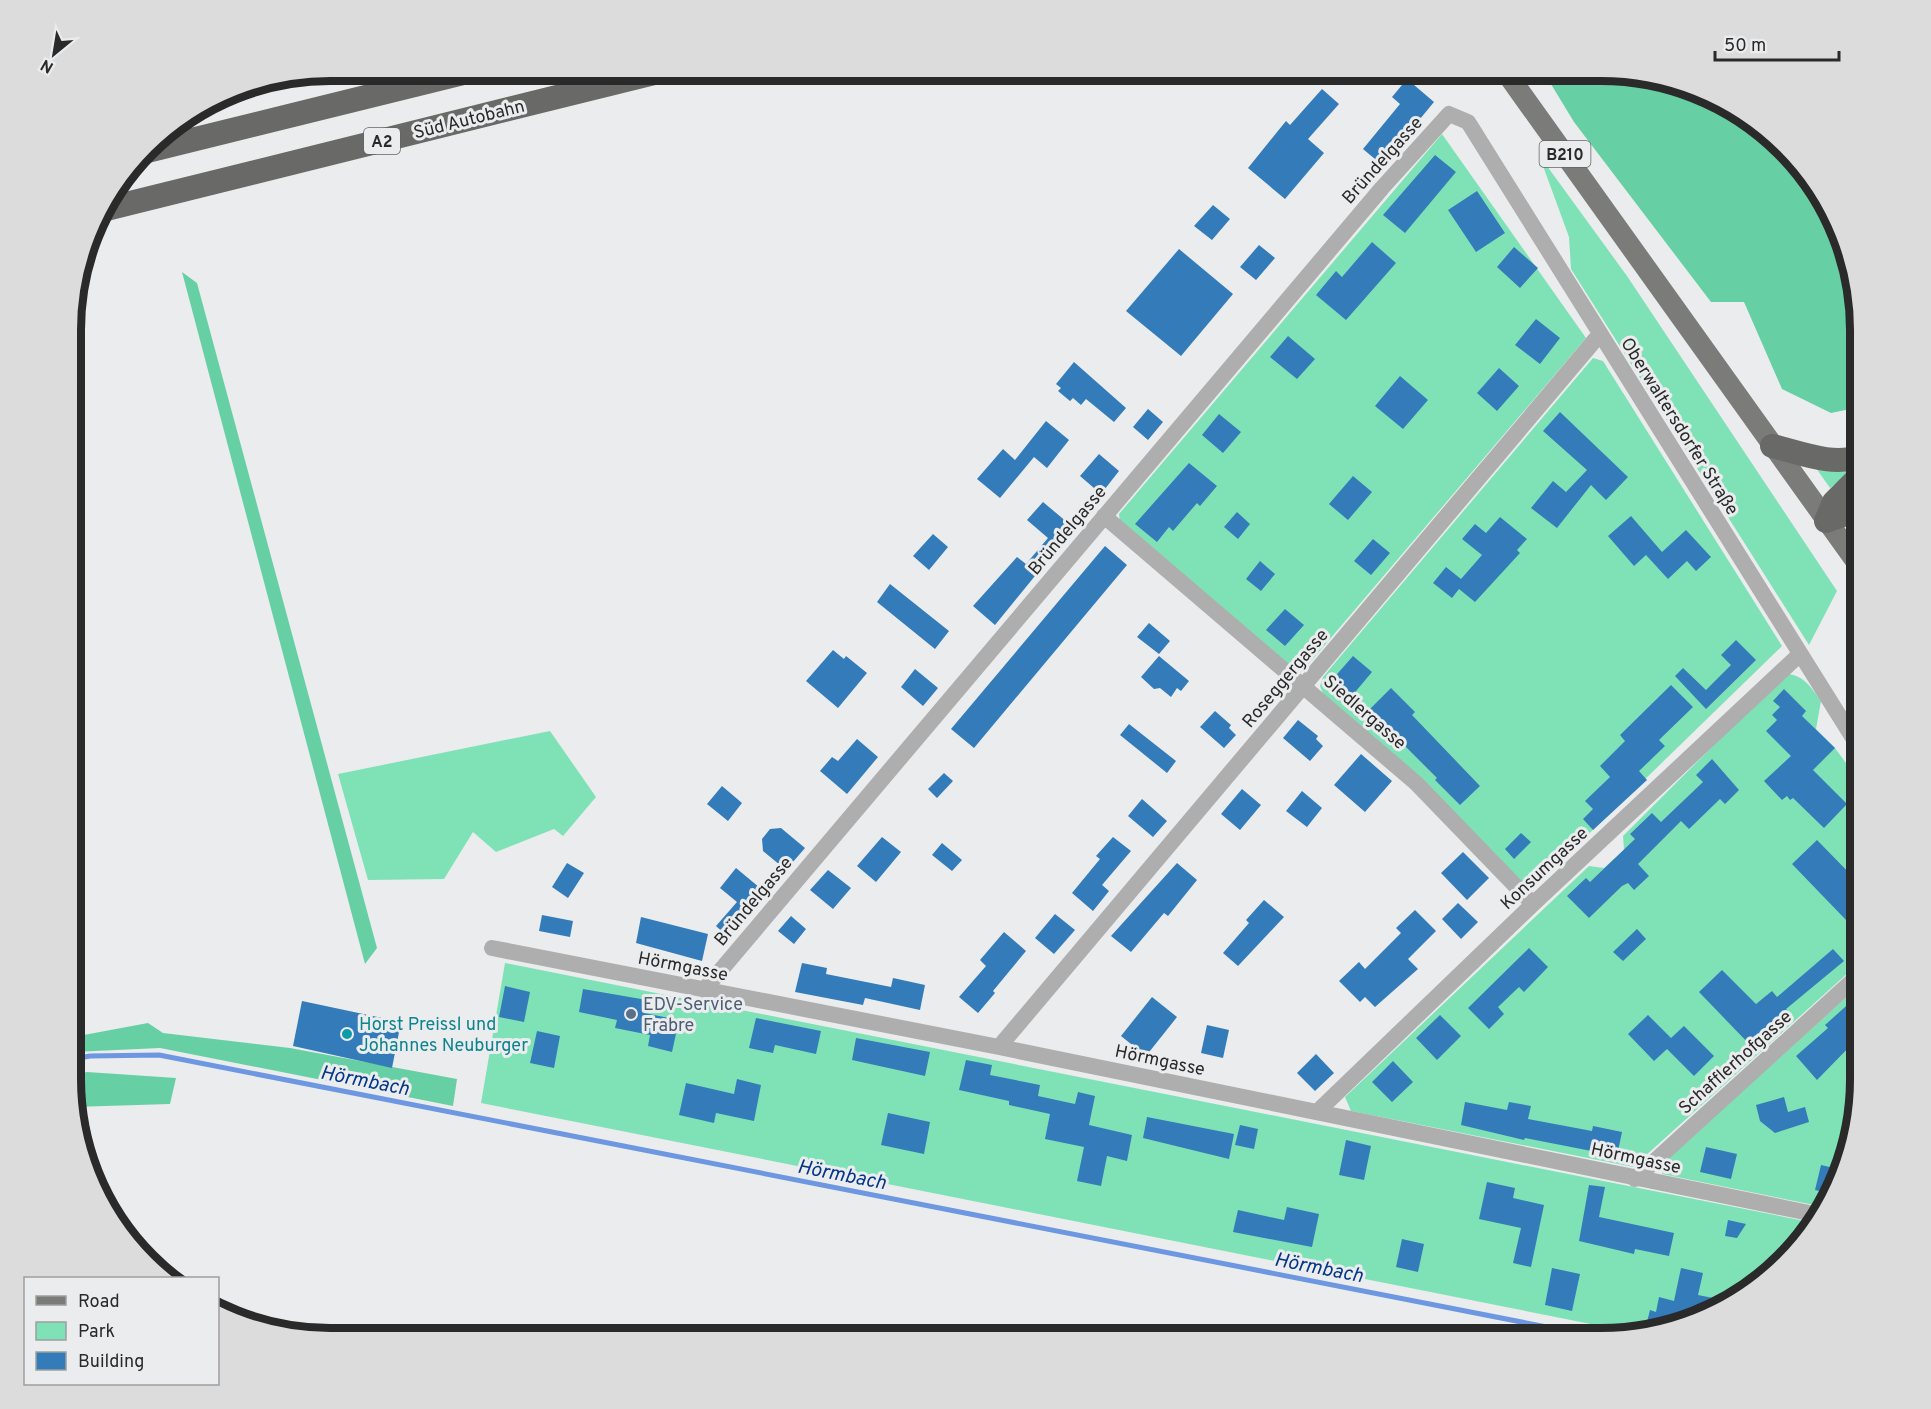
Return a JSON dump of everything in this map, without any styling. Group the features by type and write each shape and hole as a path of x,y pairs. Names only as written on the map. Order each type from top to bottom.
{"highway":[{"path":"161,147 427,81"},
{"name":"Süd Autobahn","path":"113,207 622,81"},
{"path":"1772,446 1822,458 1850,459"},
{"path":"1826,521 1833,502 1850,486"},
{"path":"1826,521 1850,513"}],"main road":[{"name":"B210","path":"1512,81 1850,553"}],"street":[{"name":"Bründelgasse","path":"704,990 1382,188 1449,114 1468,122"},
{"name":"Oberwaltersdorfer Straße","path":"1468,122 1850,733"},
{"name":"Roseggergasse","path":"999,1047 1600,334"},
{"name":"Siedlergasse","path":"1104,516 1416,783 1533,904"},
{"name":"Konsumgasse","path":"1317,1112 1533,904 1800,654"},
{"name":"Hörmgasse","path":"492,948 999,1047 1810,1213"},
{"name":"Schafflerhofgasse","path":"1635,1179 1850,983"}],"green space":[{"path":"1549,81 1633,83 1681,94 1725,114 1777,154 1817,206 1842,266 1848,298 1850,330 1850,409 1831,413 1782,389 1744,302 1711,302 1574,122"},
{"path":"1442,134 1586,338 1307,666 1290,667 1120,523 1119,514"},
{"path":"1539,155 1627,276 1837,591 1809,645 1571,269 1569,237"},
{"path":"182,272 197,283 377,948 365,964"},
{"path":"1593,358 1603,361 1782,646 1530,891 1324,696 1320,686 1323,677"},
{"path":"1850,467 1850,472 1830,488 1816,468"},
{"path":"1785,674 1797,676 1810,686 1821,701 1816,729 1835,748 1850,768 1850,971 1633,1167 1351,1111 1345,1097 1589,866 1604,868 1624,850 1623,836"},
{"path":"550,731 596,797 563,836 554,829 496,852 473,832 444,879 368,880 338,774"},
{"path":"505,963 1805,1221 1777,1255 1725,1295 1665,1320 1609,1328 481,1103"},
{"path":"1850,994 1848,1111 1837,1159 1816,1205 1662,1174 1663,1162"},
{"path":"148,1023 163,1033 290,1048 457,1079 453,1106 160,1048 81,1052 81,1036"},
{"path":"81,1073 176,1078 170,1104 83,1107"}],"building":[{"path":"1405,81 1409,81 1434,102 1382,165 1363,149 1400,104 1392,97"},
{"path":"1322,89 1339,104 1308,139 1324,153 1285,199 1248,168 1286,121 1290,125"},
{"path":"1435,155 1456,172 1405,233 1383,215"},
{"path":"1477,191 1505,233 1476,252 1448,210"},
{"path":"1213,205 1230,219 1212,240 1194,226"},
{"path":"1372,242 1396,263 1346,320 1316,295 1336,271 1342,277"},
{"path":"1259,245 1275,258 1256,280 1240,267"},
{"path":"1514,247 1538,268 1520,288 1497,267"},
{"path":"1179,249 1233,294 1181,356 1126,311"},
{"path":"1536,319 1560,338 1540,364 1515,345"},
{"path":"1288,336 1315,359 1297,379 1270,357"},
{"path":"1074,362 1126,408 1114,422 1086,399 1081,405 1073,398 1070,401 1058,391 1061,388 1056,384"},
{"path":"1499,368 1519,386 1497,411 1477,393"},
{"path":"1400,376 1428,400 1403,429 1375,406"},
{"path":"1148,409 1163,422 1148,440 1133,427"},
{"path":"1560,412 1628,477 1606,500 1591,485 1557,528 1531,508 1553,481 1566,492 1587,470 1543,431"},
{"path":"1219,414 1241,432 1223,453 1202,435"},
{"path":"1046,421 1069,440 1047,468 1034,457 1000,498 977,479 1003,449 1015,460"},
{"path":"1099,454 1119,471 1101,494 1080,476"},
{"path":"1189,463 1217,486 1200,506 1197,503 1173,531 1169,527 1157,542 1135,524"},
{"path":"1353,476 1372,492 1348,520 1329,504"},
{"path":"1043,502 1074,528 995,625 973,606 1017,557 1026,564 1048,538 1027,520"},
{"path":"1237,512 1250,524 1238,539 1224,527"},
{"path":"1631,516 1662,552 1686,530 1711,557 1696,571 1687,561 1668,579 1646,555 1634,566 1608,536"},
{"path":"1500,517 1527,539 1517,550 1520,553 1475,602 1459,589 1452,598 1433,583 1446,567 1461,579 1482,555 1462,539 1475,524 1486,533"},
{"path":"933,534 948,547 929,570 913,556"},
{"path":"1373,539 1390,553 1371,575 1354,561"},
{"path":"1105,546 1127,565 974,748 951,729"},
{"path":"1260,561 1275,574 1261,591 1246,579"},
{"path":"890,584 949,631 935,649 877,602"},
{"path":"1285,609 1304,625 1285,646 1266,630"},
{"path":"1149,623 1170,641 1159,654 1137,637"},
{"path":"1736,640 1756,660 1706,709 1675,676 1683,668 1706,690 1731,665 1721,655"},
{"path":"833,650 844,659 846,656 867,673 838,708 806,681"},
{"path":"1159,656 1189,681 1181,691 1177,688 1171,697 1160,688 1154,689 1141,677"},
{"path":"1353,656 1372,672 1351,697 1331,681"},
{"path":"915,669 938,688 923,706 901,687"},
{"path":"1671,685 1693,707 1659,740 1665,746 1639,771 1647,780 1593,830 1583,819 1593,809 1585,801 1610,777 1600,766 1625,741 1620,735"},
{"path":"1391,688 1415,712 1412,715 1480,786 1460,805 1435,780 1437,778 1393,734 1390,737 1366,713"},
{"path":"1784,689 1806,711 1802,716 1835,748 1813,770 1847,804 1824,828 1793,798 1790,800 1787,796 1782,800 1764,781 1791,756 1766,731 1777,720 1772,715 1780,707 1773,701"},
{"path":"1215,711 1231,725 1229,728 1236,735 1224,748 1200,727"},
{"path":"1298,720 1318,736 1316,739 1323,746 1310,761 1283,738"},
{"path":"1129,724 1176,761 1167,773 1120,735"},
{"path":"857,739 878,757 847,794 820,771 832,757 838,761"},
{"path":"1361,754 1392,781 1365,812 1334,785"},
{"path":"1712,759 1739,790 1725,804 1720,799 1689,829 1681,821 1638,864 1649,876 1634,890 1628,883 1622,886 1589,918 1567,896 1586,878 1590,882 1635,839 1630,834 1652,813 1661,822 1703,782 1696,775"},
{"path":"944,773 953,781 937,798 928,789"},
{"path":"722,786 742,803 728,821 707,804"},
{"path":"1242,789 1261,805 1240,830 1221,814"},
{"path":"1302,791 1322,808 1307,827 1286,811"},
{"path":"1142,799 1167,821 1153,837 1128,816"},
{"path":"781,828 805,848 786,870 763,851 762,839 770,829"},
{"path":"1521,833 1531,842 1514,859 1505,849"},
{"path":"882,837 901,852 876,882 857,866"},
{"path":"1113,837 1131,851 1102,885 1109,891 1093,911 1072,893 1100,859 1096,856"},
{"path":"1817,840 1850,874 1850,926 1846,920 1792,864"},
{"path":"942,843 962,860 952,871 932,855"},
{"path":"1463,852 1489,878 1467,900 1441,873"},
{"path":"567,863 584,873 568,898 552,887"},
{"path":"1177,863 1197,880 1168,916 1164,913 1131,952 1111,936"},
{"path":"736,868 766,893 729,938 716,926 737,902 720,888"},
{"path":"828,870 851,888 833,909 810,890"},
{"path":"1264,900 1284,917 1238,966 1223,953 1249,923 1246,920"},
{"path":"1458,903 1478,922 1461,939 1442,919"},
{"path":"1415,910 1436,931 1408,959 1418,969 1375,1007 1365,997 1360,1002 1339,981 1359,962 1365,969 1401,933 1396,928"},
{"path":"1055,914 1075,930 1054,954 1035,938"},
{"path":"542,915 573,921 570,937 539,931"},
{"path":"791,916 806,929 794,944 778,931"},
{"path":"641,917 708,934 702,961 636,943"},
{"path":"1637,929 1646,939 1623,961 1613,952"},
{"path":"1004,932 1026,951 978,1013 959,997 986,966 980,960"},
{"path":"1529,948 1548,967 1524,992 1519,987 1498,1007 1504,1014 1489,1029 1468,1008"},
{"path":"1833,949 1844,961 1786,1009 1791,1015 1752,1047 1699,992 1722,970 1756,1004 1772,991 1777,997"},
{"path":"802,963 827,968 826,974 891,987 893,978 925,985 920,1010 865,998 863,1005 795,992"},
{"path":"505,986 530,992 524,1022 499,1017"},
{"path":"583,989 647,1000 644,1013 679,1020 672,1052 648,1046 650,1035 615,1028 617,1020 579,1012"},
{"path":"1152,997 1177,1017 1146,1056 1121,1036"},
{"name":"Horst Preissl und Johannes Neuburger","path":"302,1001 401,1022 392,1068 293,1046"},
{"path":"1850,1003 1850,1046 1817,1080 1796,1056 1828,1028 1825,1025"},
{"path":"1440,1015 1461,1036 1437,1060 1416,1038"},
{"path":"1648,1015 1671,1038 1684,1026 1714,1056 1694,1076 1667,1049 1654,1061 1628,1034"},
{"path":"756,1018 821,1031 816,1054 775,1045 773,1053 749,1048"},
{"path":"1207,1025 1229,1030 1223,1058 1201,1053"},
{"path":"537,1031 560,1036 554,1068 530,1063"},
{"path":"856,1038 930,1052 925,1076 852,1060"},
{"path":"1316,1054 1334,1073 1315,1091 1297,1073"},
{"path":"966,1060 992,1065 990,1075 1040,1085 1038,1096 1075,1104 1078,1092 1095,1096 1089,1125 1132,1135 1127,1161 1107,1156 1101,1186 1077,1181 1084,1147 1045,1139 1050,1114 1009,1105 1009,1101 959,1090"},
{"path":"1393,1061 1413,1082 1392,1102 1372,1082"},
{"path":"737,1079 761,1085 754,1121 716,1113 714,1123 679,1115 686,1083 734,1094"},
{"path":"1784,1097 1788,1112 1805,1107 1809,1122 1775,1133 1760,1121 1756,1105"},
{"path":"1465,1102 1507,1110 1509,1102 1531,1106 1528,1119 1592,1131 1593,1126 1622,1132 1617,1156 1525,1138 1524,1140 1461,1125"},
{"path":"888,1113 930,1122 924,1154 881,1145"},
{"path":"1147,1117 1234,1134 1229,1159 1143,1138"},
{"path":"1240,1125 1258,1129 1254,1149 1235,1145"},
{"path":"1346,1140 1371,1146 1364,1180 1339,1175"},
{"path":"1706,1147 1737,1154 1731,1179 1700,1172"},
{"path":"1821,1165 1833,1168 1823,1192 1815,1190"},
{"path":"1487,1182 1515,1188 1513,1198 1544,1205 1531,1267 1513,1263 1521,1228 1479,1219"},
{"path":"1589,1185 1605,1187 1599,1217 1674,1233 1669,1256 1635,1249 1634,1254 1579,1241"},
{"path":"1287,1207 1319,1214 1312,1247 1233,1232 1238,1210 1284,1220"},
{"path":"1728,1220 1746,1224 1737,1238 1725,1236"},
{"path":"1402,1239 1424,1244 1418,1272 1396,1267"},
{"path":"1552,1268 1580,1274 1572,1311 1545,1305"},
{"path":"1681,1268 1703,1273 1698,1295 1717,1299 1681,1315 1647,1322 1650,1310 1656,1312 1659,1297 1674,1301"}],"waterway":[{"name":"Hörmbach","path":"81,1058 159,1055 1552,1328"}],"place":[{"name":"EDV-Service Frabre","path":"631,1014"},
{"name":"Horst Preissl und Johannes Neuburger","path":"347,1034"}]}
